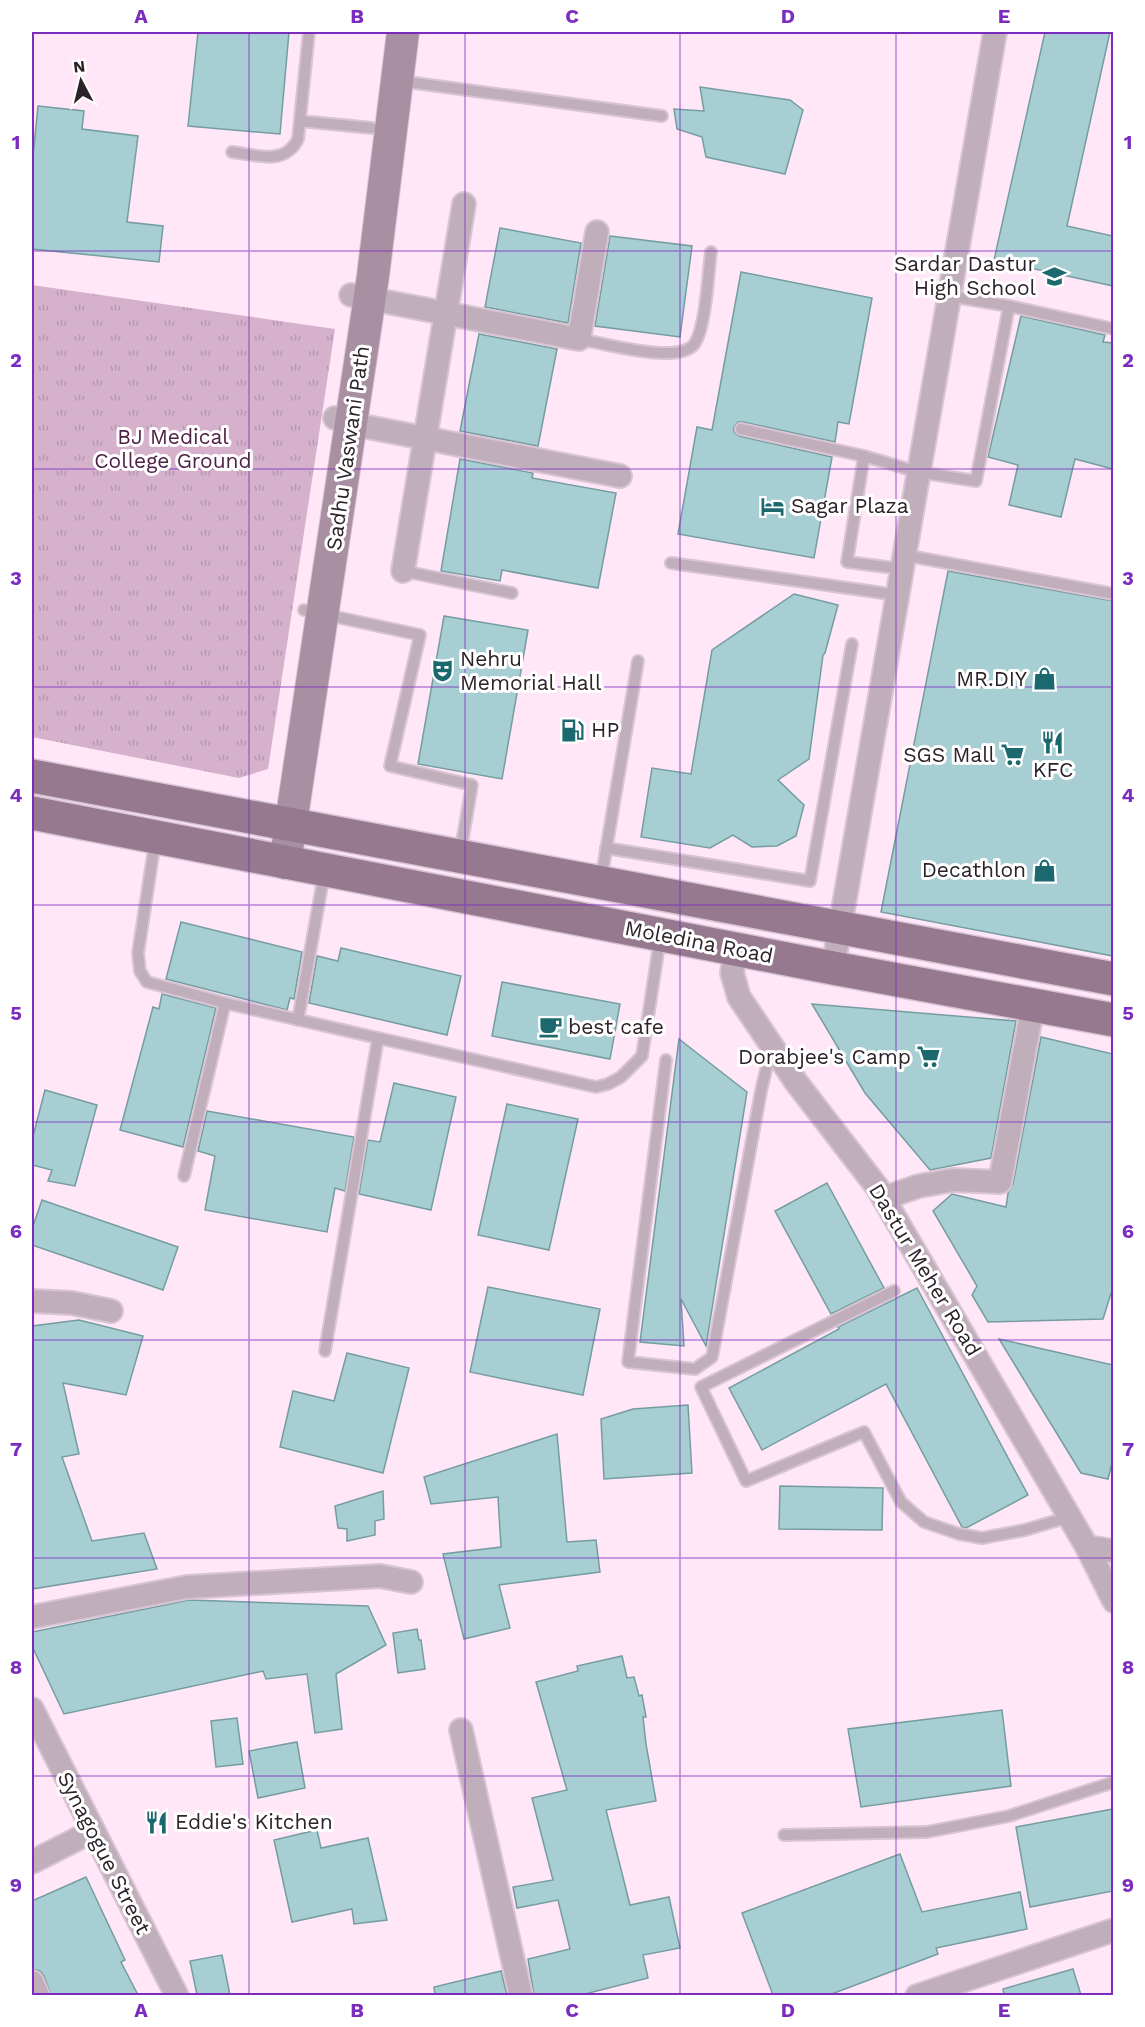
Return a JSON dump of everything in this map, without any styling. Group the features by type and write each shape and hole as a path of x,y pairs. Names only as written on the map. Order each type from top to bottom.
{"main road":[{"name":"Sadhu Vaswani Path","path":"361,297 372,128 385,32"},
{"name":"Sadhu Vaswani Path","path":"275,861 403,32"},
{"name":"Moledina Road","path":"32,776 1113,980"},
{"name":"Moledina Road","path":"32,813 325,871 1113,1020"}],"street":[{"path":"833,968 995,32"},
{"path":"403,571 464,204"},
{"path":"361,297 579,339 597,232"},
{"path":"343,421 620,476"},
{"name":"Dastur Meher Road","path":"736,948 732,973 739,997 772,1047 884,1198 1087,1547 1113,1601"},
{"path":"884,1198 919,1186 953,1180 1000,1182 1033,1005"},
{"path":"32,1301 72,1303 111,1311"},
{"path":"1087,1547 1113,1551"},
{"path":"32,1617 187,1587 380,1576 411,1582"},
{"name":"Synagogue Street","path":"32,1709 177,1995"},
{"path":"461,1730 521,1995"},
{"path":"32,1862 93,1831"},
{"path":"917,1995 943,1991 1113,1930"},
{"path":"32,1982 38,1995"}],"lane":[{"path":"232,152 283,156 295,145 300,121 309,32"},
{"path":"397,80 662,116"},
{"path":"300,121 372,128"},
{"path":"579,339 668,355 691,348 696,342 701,327 711,252"},
{"path":"949,296 1008,306 1113,329"},
{"path":"741,429 864,456 918,472 976,481 1008,306"},
{"path":"864,456 847,562 903,562 1113,594"},
{"path":"671,563 897,595"},
{"path":"403,571 512,593"},
{"path":"314,612 420,635 390,766 472,785 459,857"},
{"path":"606,848 810,881 852,644"},
{"path":"600,884 638,662"},
{"path":"156,838 138,953 140,971 147,982 225,1003 596,1087 621,1077 642,1056 661,934"},
{"path":"298,1020 325,871"},
{"path":"184,1176 225,1003"},
{"path":"325,1351 378,1038"},
{"path":"666,1060 628,1362 695,1369 712,1357 760,1091 772,1047"},
{"path":"894,1291 701,1387 746,1481 864,1432 901,1502 924,1522 959,1534 982,1538 1025,1530 1069,1517"},
{"path":"784,1835 927,1832 1009,1816 1113,1782"}],"green space":[{"name":"BJ Medical College Ground","path":"32,285 335,329 268,769 239,778 32,737"}],"building":[{"path":"198,32 289,32 280,134 188,126"},
{"path":"1045,32 1110,32 1067,226 1113,236 1113,286 994,260"},
{"path":"700,87 790,100 803,110 785,174 706,157 702,137 677,129 674,109 704,111"},
{"path":"38,106 84,111 82,129 138,136 127,222 163,226 159,262 32,249 32,166"},
{"path":"500,228 581,243 568,323 485,307"},
{"path":"610,236 692,246 680,337 595,326"},
{"path":"741,272 872,298 849,424 838,422 835,442 743,422 738,422 734,427 734,432 739,436 832,457 814,558 678,534 697,427 712,430"},
{"path":"1021,316 1105,335 1103,342 1113,343 1113,469 1075,459 1061,517 1009,505 1018,465 988,457"},
{"path":"479,334 557,349 538,446 460,431"},
{"path":"460,459 533,473 532,478 616,493 598,588 502,570 500,581 441,571"},
{"name":"SGS Mall","path":"948,571 1113,601 1113,956 881,912"},
{"path":"794,594 838,605 823,655 809,759 778,780 804,805 796,836 777,846 752,847 733,835 710,848 641,837 652,768 691,774 712,650"},
{"path":"444,616 528,630 502,779 418,764"},
{"path":"181,922 302,952 294,999 290,998 287,1010 166,979"},
{"path":"341,948 461,976 447,1035 309,1003 317,956 338,961"},
{"path":"502,982 620,1004 610,1059 492,1036"},
{"path":"162,994 216,1008 183,1147 120,1130 153,1007 159,1009"},
{"name":"Dorabjee's Camp","path":"812,1004 1016,1021 991,1158 930,1170 865,1093"},
{"path":"1041,1037 1113,1054 1113,1287 1103,1319 988,1322 972,1295 977,1286 933,1211 952,1194 1006,1207 1008,1193 1013,1184"},
{"path":"679,1039 747,1092 706,1346 681,1299 684,1346 640,1342"},
{"path":"394,1083 456,1097 431,1210 359,1194 368,1140 380,1142"},
{"path":"45,1090 97,1105 75,1186 48,1181 52,1170 32,1165 32,1140"},
{"path":"507,1104 578,1119 549,1250 478,1235"},
{"path":"207,1111 354,1137 345,1191 335,1188 327,1232 205,1210 215,1156 198,1151"},
{"path":"827,1183 884,1288 831,1314 775,1211"},
{"path":"42,1200 178,1247 163,1290 32,1245 32,1229"},
{"path":"488,1287 600,1309 583,1395 470,1372"},
{"path":"917,1288 1028,1495 966,1528 962,1527 886,1384 762,1450 729,1388 839,1329 838,1327"},
{"path":"79,1320 143,1336 126,1395 63,1383 79,1454 62,1457 92,1541 144,1533 157,1569 32,1589 32,1326"},
{"path":"999,1339 1113,1365 1113,1459 1108,1479 1081,1473"},
{"path":"347,1353 409,1368 383,1473 280,1447 293,1391 334,1401"},
{"path":"688,1405 692,1473 604,1479 601,1419 633,1409"},
{"path":"557,1434 567,1542 596,1540 600,1572 499,1585 510,1628 464,1639 443,1554 501,1547 498,1497 431,1504 424,1477"},
{"path":"780,1486 883,1488 882,1530 779,1529"},
{"path":"383,1491 384,1519 375,1521 375,1535 347,1541 347,1529 338,1528 335,1506"},
{"path":"189,1600 368,1606 386,1645 336,1674 342,1729 315,1733 307,1674 266,1679 263,1671 64,1714 32,1646 32,1632"},
{"path":"417,1629 425,1669 398,1673 393,1633"},
{"path":"622,1656 627,1678 634,1677 639,1696 642,1695 646,1717 643,1717 646,1744 656,1801 606,1810 630,1905 669,1897 680,1948 643,1955 648,1978 581,1995 534,1995 528,1959 570,1949 558,1900 517,1908 513,1887 553,1880 532,1798 567,1790 536,1682 578,1671 577,1666"},
{"path":"1002,1710 1011,1786 861,1807 848,1729"},
{"path":"237,1718 243,1764 216,1767 211,1721"},
{"path":"297,1742 305,1788 258,1798 249,1751"},
{"path":"1113,1809 1113,1891 1030,1907 1016,1827"},
{"path":"317,1830 321,1848 368,1838 387,1920 354,1924 352,1909 292,1922 274,1840"},
{"path":"900,1854 922,1912 1020,1892 1027,1929 936,1948 938,1954 829,1995 773,1995 742,1913"},
{"path":"86,1877 125,1960 121,1962 138,1995 51,1995 44,1976 40,1971 32,1969 32,1901"},
{"path":"222,1955 230,1995 197,1995 190,1961"},
{"path":"1073,1969 1081,1995 1004,1995 1003,1989"},
{"path":"501,1971 507,1995 435,1995 434,1987"}],"place":[{"name":"Sardar Dastur High School","path":"1054,276"},
{"name":"Sagar Plaza","path":"773,506"},
{"name":"Nehru Memorial Hall","path":"442,671"},
{"name":"MR.DIY","path":"1045,679"},
{"name":"HP","path":"573,730"},
{"name":"KFC","path":"1053,742"},
{"name":"SGS Mall","path":"1013,755"},
{"name":"Decathlon","path":"1044,870"},
{"name":"best cafe","path":"550,1027"},
{"name":"Dorabjee's Camp","path":"929,1057"},
{"name":"Eddie's Kitchen","path":"157,1822"}]}
